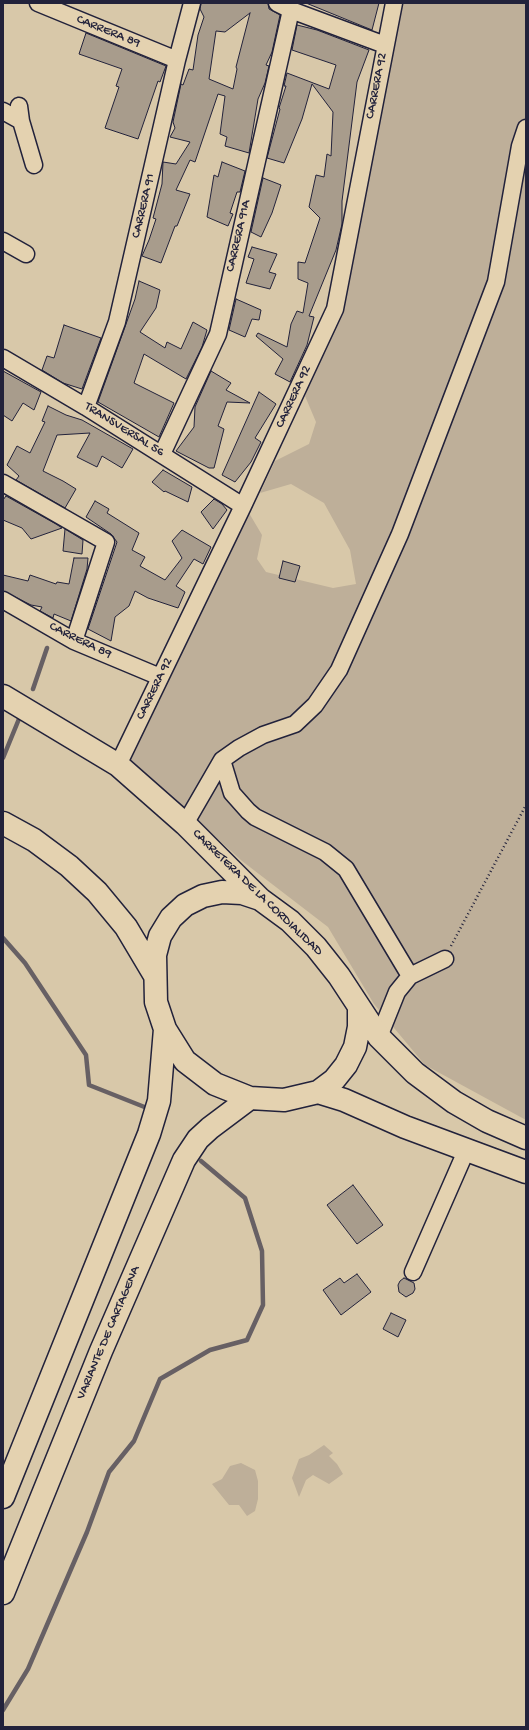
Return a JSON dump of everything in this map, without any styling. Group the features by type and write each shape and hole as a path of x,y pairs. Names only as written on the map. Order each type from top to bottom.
{"highway":[{"name":"CARRETERA DE LA CORDIALIDAD","path":"3,696 118,765 185,824 260,899 290,921 316,947 339,976 379,1037 415,1073 454,1102 487,1121 526,1138"},
{"path":"3,823 34,840 69,866 97,892 126,928 154,974"},
{"path":"260,899 242,893 222,892 202,896 185,905 171,918 160,936 155,954 154,974 156,1002 165,1029 185,1061 215,1084 250,1098 284,1100 318,1092 338,1075 346,1065 355,1047 359,1027 359,1007"},
{"path":"3,1497 149,1134 159,1101 165,1029"},
{"path":"318,1092 344,1100 404,1127 466,1151 526,1172"},
{"name":"VARIANTE DE CARTAGENA","path":"3,1593 101,1351 184,1160 198,1140 210,1128 250,1098"}],"street":[{"name":"CARRERA 89","path":"38,3 177,60"},
{"name":"CARRERA 91","path":"86,407 117,322 177,60 192,3"},
{"name":"CARRERA 92","path":"118,765 243,506 335,309 394,3"},
{"path":"284,7 385,45"},
{"name":"CARRERA 91A","path":"162,454 218,334 284,7"},
{"path":"3,111 20,114 34,165"},
{"path":"185,824 222,760 239,748 263,735 295,724 315,705 339,670 400,534 496,282 520,146 526,128"},
{"path":"3,241 26,254"},
{"name":"TRANSVERSAL 56","path":"3,358 86,407 243,506"},
{"path":"3,483 106,542 74,641"},
{"name":"CARRERA 89","path":"3,600 74,641 160,678"},
{"path":"222,760 232,793 248,811 325,852 346,869 410,976"},
{"path":"379,1037 397,992 410,976 444,959"},
{"path":"413,1272 466,1151"}],"path":[{"path":"444,959 526,805"}],"shaded area":[{"path":"394,3 526,3 526,1120 425,1065 374,1004 328,927 242,861 131,760 249,513 262,535 257,559 266,572 333,588 356,584 350,550 324,503 291,484 260,493 275,461 309,444 316,422 305,396 335,309"},
{"path":"324,1445 333,1453 329,1456 337,1464 343,1474 329,1484 313,1475 306,1480 299,1497 292,1478 299,1459 309,1455"},
{"path":"241,1463 255,1470 258,1481 258,1499 255,1511 247,1516 239,1505 229,1505 212,1484 222,1479 230,1466"}],"building":[{"path":"201,3 268,3 269,9 280,15 272,52 266,65 269,66 265,83 258,99 249,153 225,146 227,137 220,134 225,96 218,94 195,162 190,160 176,190 190,194 177,226 175,226 161,263 142,256 156,219 153,218 162,184 163,162 176,164 190,142 170,137 175,128 173,122 181,84 183,85 189,69 193,70 198,35 204,17 200,9","holes":["250,13 236,67 237,69 233,89 209,79 216,31 225,32"]},
{"path":"306,3 379,3 372,30"},
{"path":"297,25 317,30 369,50 357,82 342,201 342,224 336,250 309,316 314,317 307,345 290,382 275,374 283,359 256,336 258,333 287,347 291,324 297,311 303,313 308,283 298,279 298,262 305,263 320,218 309,207 316,175 324,177 327,154 331,156 333,112 312,84 302,119 284,163 267,158 286,86 284,86 287,73 329,89 336,65 292,50"},
{"path":"86,33 166,66 160,82 158,81 138,139 105,128 119,87 116,86 122,69 79,54"},
{"path":"222,162 245,171 240,192 237,192 230,213 233,214 228,226 207,217 214,175 218,177"},
{"path":"263,178 281,185 272,213 261,237 251,232"},
{"path":"252,247 277,254 269,272 276,274 270,289 246,283 254,259 248,257"},
{"path":"139,281 160,290 156,308 140,332 165,348 167,342 181,349 193,322 207,330 202,347 186,379 144,354 134,383 174,403 159,437 98,402 135,299"},
{"path":"236,299 261,310 259,320 252,319 245,337 229,330"},
{"path":"64,325 101,338 82,389 63,383 42,370 47,356 54,358"},
{"path":"3,371 41,392 34,410 23,403 12,421 3,415"},
{"path":"211,371 231,383 226,390 250,403 227,402 218,426 224,429 214,468 209,468 176,451 194,427 195,407"},
{"path":"259,392 276,404 255,438 261,442 251,462 235,482 222,475"},
{"path":"48,406 66,415 82,420 133,449 122,468 102,456 97,467 77,457 90,433 57,435 43,471 76,489 65,508 16,480 19,476 7,465 17,446 30,453 45,422 42,421"},
{"path":"163,470 192,487 188,502 165,491 164,492 152,482"},
{"path":"6,496 62,528 31,539 22,528 3,520 3,500"},
{"path":"214,499 222,504 227,510 213,529 201,512"},
{"path":"95,501 109,509 107,513 139,533 132,550 145,557 140,566 165,580 182,558 172,541 182,530 211,547 203,564 194,559 176,586 185,592 178,608 148,598 135,591 129,606 115,617 111,641 88,629 117,542 111,534 86,517"},
{"path":"65,529 83,540 82,554 63,551"},
{"path":"74,558 88,558 87,569 71,621 54,614 53,618 40,611 42,607 31,605 3,591 3,575 28,581 30,575 56,584 57,582 69,584"},
{"path":"283,561 300,566 295,582 279,578"},
{"path":"353,1185 383,1225 357,1244 327,1205"},
{"path":"357,1274 371,1292 341,1315 323,1290 340,1278 344,1283"},
{"path":"404,1278 414,1283 415,1289 413,1293 406,1297 399,1292 398,1285"},
{"path":"391,1313 406,1320 398,1337 383,1329"}],"waterway":[{"path":"33,689 47,648"},
{"path":"3,758 21,714"},
{"path":"3,938 25,963 86,1055 89,1085 147,1108"},
{"path":"3,1710 28,1669 87,1532 109,1472 134,1441 160,1379 210,1350 247,1340 263,1305 262,1251 245,1198 201,1161"}]}
